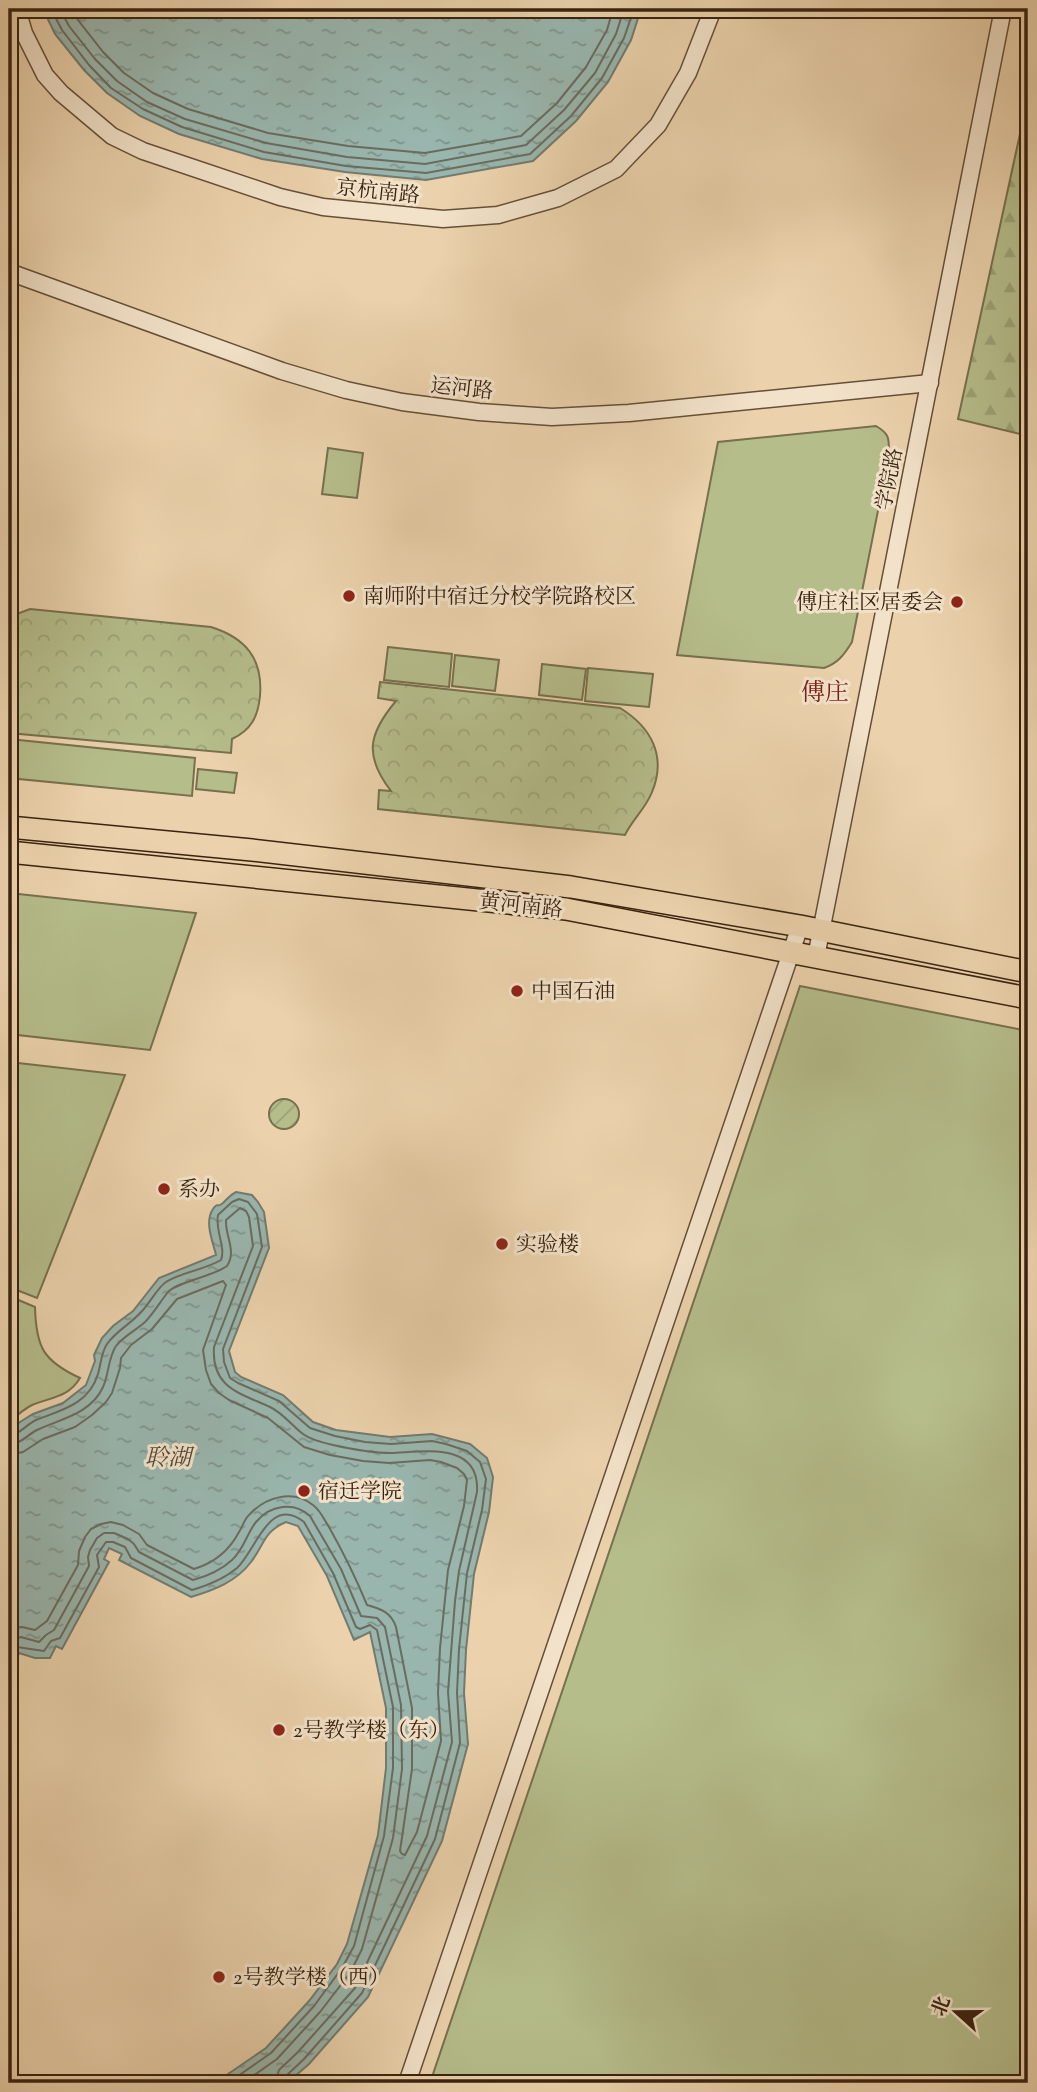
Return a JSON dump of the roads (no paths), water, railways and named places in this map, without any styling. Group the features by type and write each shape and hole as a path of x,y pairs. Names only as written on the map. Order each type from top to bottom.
{"main road":[{"name":"黄河南路","path":"9,827 252,850 571,887 822,930 1028,972"},
{"name":"黄河南路","path":"9,852 566,909 1028,999"}],"street":[{"name":"京杭南路","path":"17,9 24,33 46,75 61,93 113,136 143,151 280,197 323,207 443,219 498,215 558,198 616,169 658,125 688,73 713,9"},
{"name":"学院路","path":"816,957 1003,9"},
{"name":"运河路","path":"9,272 282,372 402,402 479,412 552,416 629,414 930,383"},
{"path":"407,2083 800,926"}],"water":[{"path":"43,9 641,9 631,40 608,82 576,121 533,161 426,180 345,172 262,159 179,134 140,116 107,93 55,34"},
{"name":"聆湖","path":"236,1192 252,1195 264,1212 269,1248 229,1351 235,1372 283,1395 313,1422 336,1430 390,1437 432,1434 470,1444 487,1458 493,1477 489,1512 474,1574 466,1650 464,1693 468,1744 442,1841 368,1997 309,2064 287,2083 215,2083 266,2048 309,2001 337,1964 347,1944 378,1835 386,1768 386,1708 370,1632 354,1640 327,1576 298,1526 286,1522 269,1534 239,1575 216,1588 191,1597 119,1560 122,1554 109,1548 104,1559 109,1562 62,1649 56,1646 50,1658 35,1658 19,1653 12,1672 9,1671 9,1431 33,1414 63,1403 86,1385 102,1338 133,1311 159,1278 216,1255 210,1232 210,1214 216,1206"}],"place":[{"name":"南师附中宿迁分校学院路校区","path":"349,596"},
{"name":"傅庄社区居委会","path":"957,602"},
{"name":"中国石油","path":"517,991"},
{"name":"系办","path":"164,1189"},
{"name":"实验楼","path":"502,1244"},
{"name":"宿迁学院","path":"304,1491"},
{"name":"2号教学楼（东）","path":"279,1730"},
{"name":"2号教学楼（西）","path":"219,1977"}],"district":[{"name":"傅庄","path":"825,692"}]}
